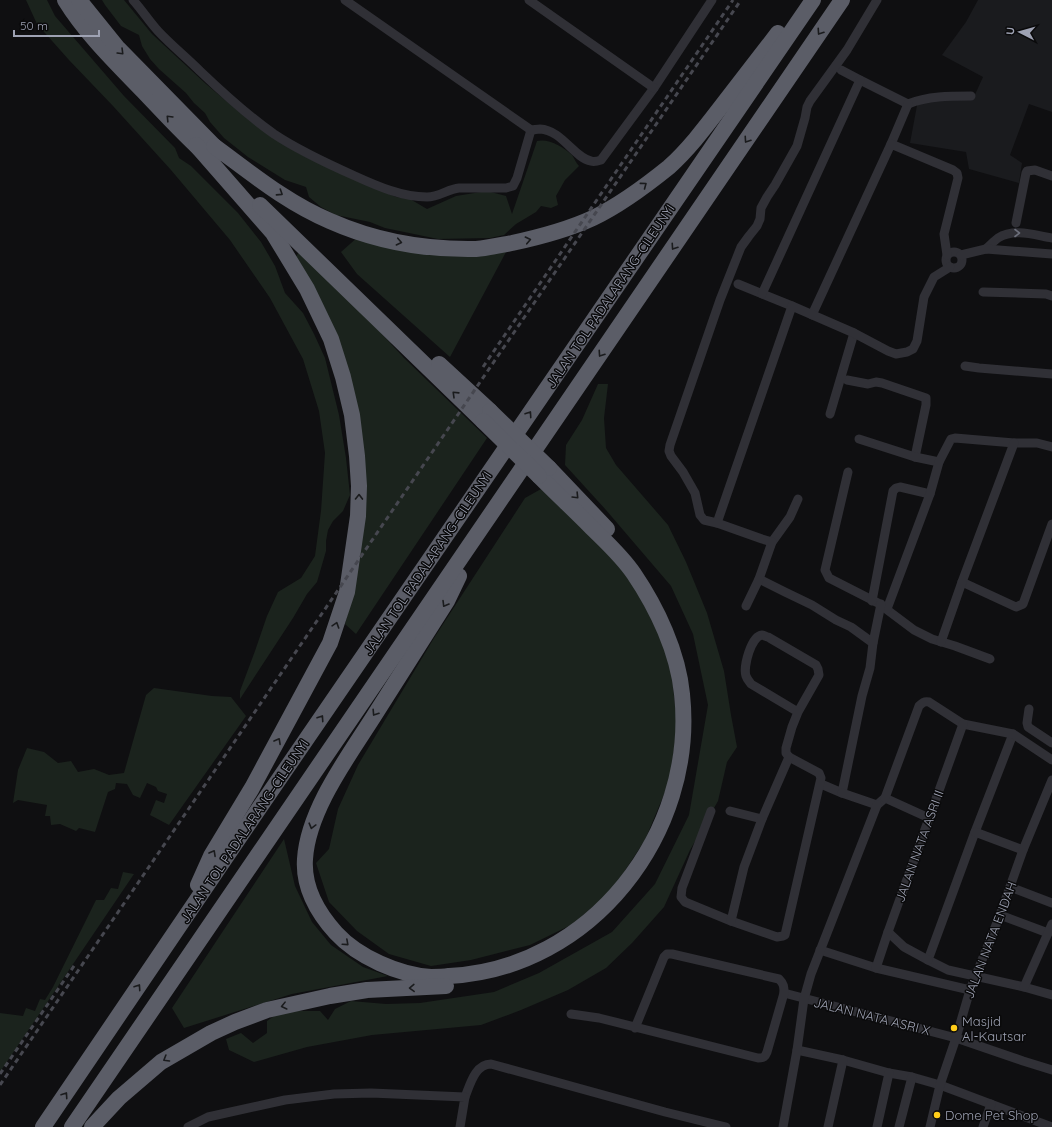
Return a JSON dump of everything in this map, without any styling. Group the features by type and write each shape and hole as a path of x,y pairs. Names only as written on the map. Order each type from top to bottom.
{"highway":[{"path":"65,0 72,12 104,51 196,146 273,233 307,289 331,339 343,377 352,415 358,456 358,516 347,592 330,643 252,788 211,856 179,927"},
{"path":"80,0 117,47 214,146 544,472 596,517 634,559 656,594 673,632 689,689 691,739 686,774 675,810 656,853 626,895 605,916 570,944 541,962 512,973 475,982 442,986 367,990 330,996 267,1010 235,1022 161,1062 119,1098 92,1127"},
{"path":"214,146 277,192 305,209 330,222 362,233 410,244 449,248 477,248 504,245 532,239 555,233 594,217 626,199 669,166 696,140 804,0"},
{"name":"JALAN TOL PADALARANG–CILEUNYI","path":"43,1127 446,534 813,0"},
{"name":"JALAN TOL PADALARANG–CILEUNYI","path":"72,1127 842,0"},
{"path":"196,146 487,416"},
{"path":"480,531 447,601 339,771 318,809 313,821 305,859 306,878 313,902 323,918 345,943 355,951 381,964 402,972 431,977 464,976 522,962 556,945 590,920 617,894 640,864 654,840 670,804 680,767 683,728 683,694 679,671 671,644 651,602 633,572 544,472"}],"street":[{"path":"133,0 158,31 246,113 275,134 303,150 348,173 389,189 406,194 434,197 454,188 506,188 513,186 517,178 531,130"},
{"path":"344,0 531,130 547,130 558,136 584,158 593,162 601,160 654,88 708,2"},
{"path":"529,0 654,88"},
{"path":"772,542 704,520 700,515 695,493 683,472 671,456 669,451 670,445 720,300 741,247 757,226 760,220 761,208 797,146 810,101 847,50 876,0"},
{"path":"841,70 908,104"},
{"path":"762,294 860,80"},
{"path":"812,315 908,104 917,100 940,96 971,96"},
{"path":"891,144 957,173 958,178 944,234 947,255 946,264 950,267 957,268 962,262 961,255"},
{"path":"1016,223 1027,171 1035,170 1052,176"},
{"path":"986,249 997,238 1015,232 1052,238"},
{"path":"947,255 951,252 957,252 961,255 986,249 1052,254"},
{"path":"738,284 792,306 896,354 907,352 913,348 917,341 924,297 934,277 950,267"},
{"path":"983,292 1046,294 1052,296"},
{"path":"717,523 792,306"},
{"path":"830,414 854,334"},
{"path":"965,366 1052,374"},
{"path":"847,380 868,384 882,382 926,398 926,405 915,457"},
{"path":"859,439 915,457 939,462"},
{"path":"880,605 930,494 939,462 951,439 1037,443 1052,447"},
{"path":"941,642 1014,443"},
{"path":"848,472 825,570 829,578 880,605 914,630 932,639 990,659"},
{"path":"842,793 862,696 870,668 880,605 893,491 900,487 930,494"},
{"path":"746,606 759,579 772,542 790,518 798,498"},
{"path":"962,582 1016,607 1023,604 1052,524"},
{"path":"759,579 812,605 836,620 852,626 873,643"},
{"path":"711,811 682,888 681,897 684,902 731,921 777,937 785,935 821,784 819,773 789,757 786,753 786,748 798,712 819,675 816,665 768,637 762,635 758,637 752,645 746,660 746,676 751,684 798,712"},
{"path":"783,1127 797,1050 804,999 811,974 877,805 885,798 922,703 926,701 929,702 964,724 1013,734 1052,760"},
{"path":"1029,709 1026,724 1028,727 1052,743"},
{"name":"JALAN NATA ASRI II","path":"876,968 964,724"},
{"path":"928,960 1013,734"},
{"path":"731,921 744,867 762,819 789,757"},
{"name":"JALAN NATA ENDAH","path":"930,1127 940,1085 970,990 1000,915 1023,850 1052,780"},
{"path":"821,784 877,805"},
{"path":"885,798 929,818"},
{"path":"730,811 762,819"},
{"path":"975,832 1023,850"},
{"path":"1010,887 1052,903"},
{"path":"1000,915 1048,933"},
{"path":"1024,987 1052,924"},
{"path":"888,932 904,947 948,970 1024,987 1052,995"},
{"path":"820,950 876,968 970,990"},
{"path":"571,1014 599,1018 635,1028 762,1058 766,1057 784,993 784,987 779,979 667,954 664,957 635,1028"},
{"name":"JALAN NATA ASRI X","path":"784,993 956,1038 1052,1070"},
{"path":"797,1050 843,1060 940,1085 991,1104 1037,1124 1052,1127"},
{"path":"828,1127 843,1060"},
{"path":"460,1127 465,1097 477,1071 485,1065 491,1064 664,1112 726,1127"},
{"path":"877,1127 889,1073"},
{"path":"899,1127 912,1077"},
{"path":"188,1127 208,1117 286,1100 334,1094 371,1093 465,1097"},
{"path":"983,1127 991,1104"}],"shaded area":[{"path":"26,0 47,0 55,16 124,96 175,148 179,158 191,166 238,213 261,242 275,266 285,293 303,313 325,358 339,415 350,495 343,511 333,521 328,530 326,551 317,582 307,594 240,699 240,691 267,616 278,592 301,578 315,556 321,511 325,453 319,411 303,359 270,298 230,240 171,170 37,24"},
{"path":"102,0 124,0 152,34 206,84 250,121 298,153 396,197 410,199 427,209 456,196 487,191 506,196 512,214 537,141 541,140 551,142 560,146 572,155 579,166 565,180 556,196 558,205 551,208 541,206 536,212 516,224 504,235 490,238 438,239 385,228 370,222 336,215 321,207 309,197 306,187 285,180 248,157 224,138 210,122 205,113 150,59 142,46 139,35 121,26"},
{"path":"978,0 1052,0 1052,112 1029,104 1010,155 1022,163 1019,183 969,169 966,152 910,143 918,100 973,99 983,77 942,55 966,22"},
{"path":"359,236 461,256 506,252 450,357 357,274 341,252"},
{"path":"299,252 380,332 404,358 487,438 356,634 345,624 355,585 359,422 295,258"},
{"path":"598,384 608,384 604,418 606,448 616,465 668,525 686,562 707,613 724,671 737,747 727,762 718,801 690,850 664,907 632,943 606,968 568,990 481,1025 372,1035 307,1047 254,1062 229,1050 226,1039 241,1033 253,1043 267,1033 267,1021 277,1014 296,1011 320,1011 328,1020 335,1009 351,1001 386,1004 420,1003 494,992 539,973 612,932 655,884 689,815 708,705 693,634 671,586 565,465 566,445 582,420"},
{"path":"541,489 554,499 624,568 663,637 672,676 677,726 670,780 645,840 613,889 573,924 530,945 471,960 431,966 389,954 357,931 329,902 316,863 329,849 338,809 358,765 434,638 525,498"},
{"path":"154,688 212,696 231,697 246,716 169,825 150,815 156,800 164,803 167,794 158,791 156,787 147,783 140,798 133,795 127,784 116,783 115,789 108,792 95,832 79,828 76,831 60,824 51,825 50,816 45,816 47,805 18,800 13,803 18,770 27,748 44,752 58,763 71,761 78,772 94,769 109,775 124,773 146,695"},
{"path":"284,839 295,886 312,922 331,945 363,967 388,976 292,994 184,1028 172,1008"},
{"path":"123,872 134,874 0,1072 0,1013 23,1016 26,1008 35,1011 40,999 45,1000 53,987 96,900 104,900 111,888 118,889"}],"railway":[{"path":"483,367 733,0"},
{"path":"0,1085 741,0"},
{"path":"0,1074 76,963"}],"place":[{"name":"Masjid Al-Kautsar","path":"954,1028"},
{"name":"Dome Pet Shop","path":"937,1115"}]}
